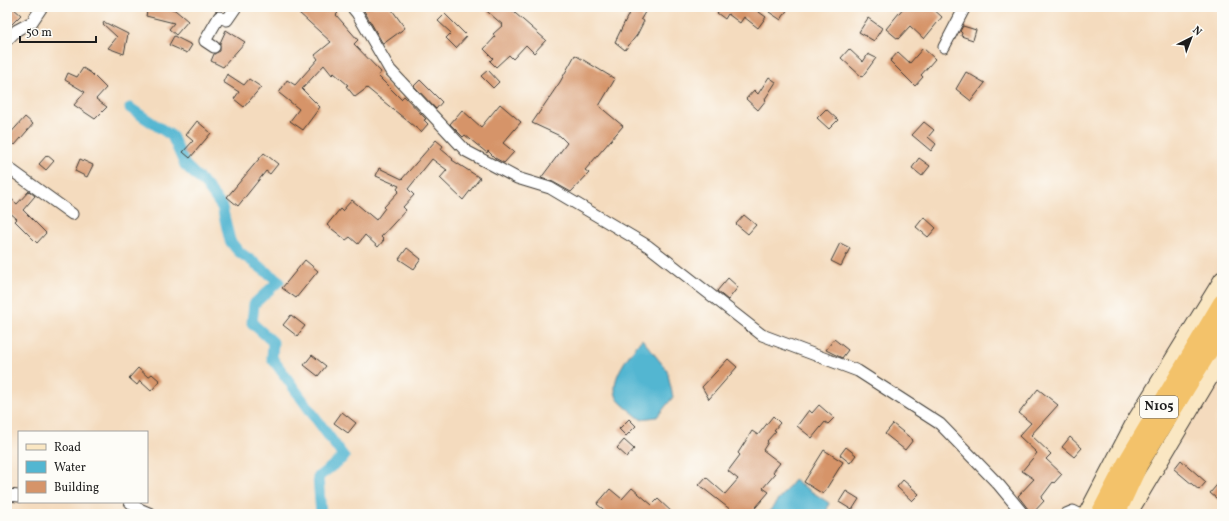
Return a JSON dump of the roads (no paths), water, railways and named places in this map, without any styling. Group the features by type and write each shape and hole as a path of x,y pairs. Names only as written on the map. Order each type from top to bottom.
{"highway":[{"name":"N105","path":"1100,514 1138,442 1222,303"},
{"name":"N105","path":"1116,514 1139,464 1222,329"}],"main road":[{"path":"1086,514 1135,420 1222,279"},
{"path":"1129,514 1152,473 1222,358"}],"street":[{"path":"7,40 17,30 32,22 42,7"},
{"path":"214,47 205,41 219,17 227,20 236,7"},
{"path":"352,7 390,70 466,151 517,178 550,188 648,246 762,335 858,371 940,424 999,485 1022,514"},
{"path":"944,47 965,7"},
{"path":"7,167 72,214"},
{"path":"7,495 18,496"},
{"path":"131,503 137,508 151,514"},
{"path":"1066,514 1073,511 1079,514"}],"water":[{"path":"642,339 667,370 673,397 657,417 640,419 617,398 615,390 618,374 622,366"},
{"path":"794,480 829,503 826,514 767,514"}],"waterway":[{"path":"130,108 172,136 185,165 206,185 222,207 230,241 238,251 279,281 254,304 252,323 273,342 272,358 344,457 318,477 321,514"}]}
